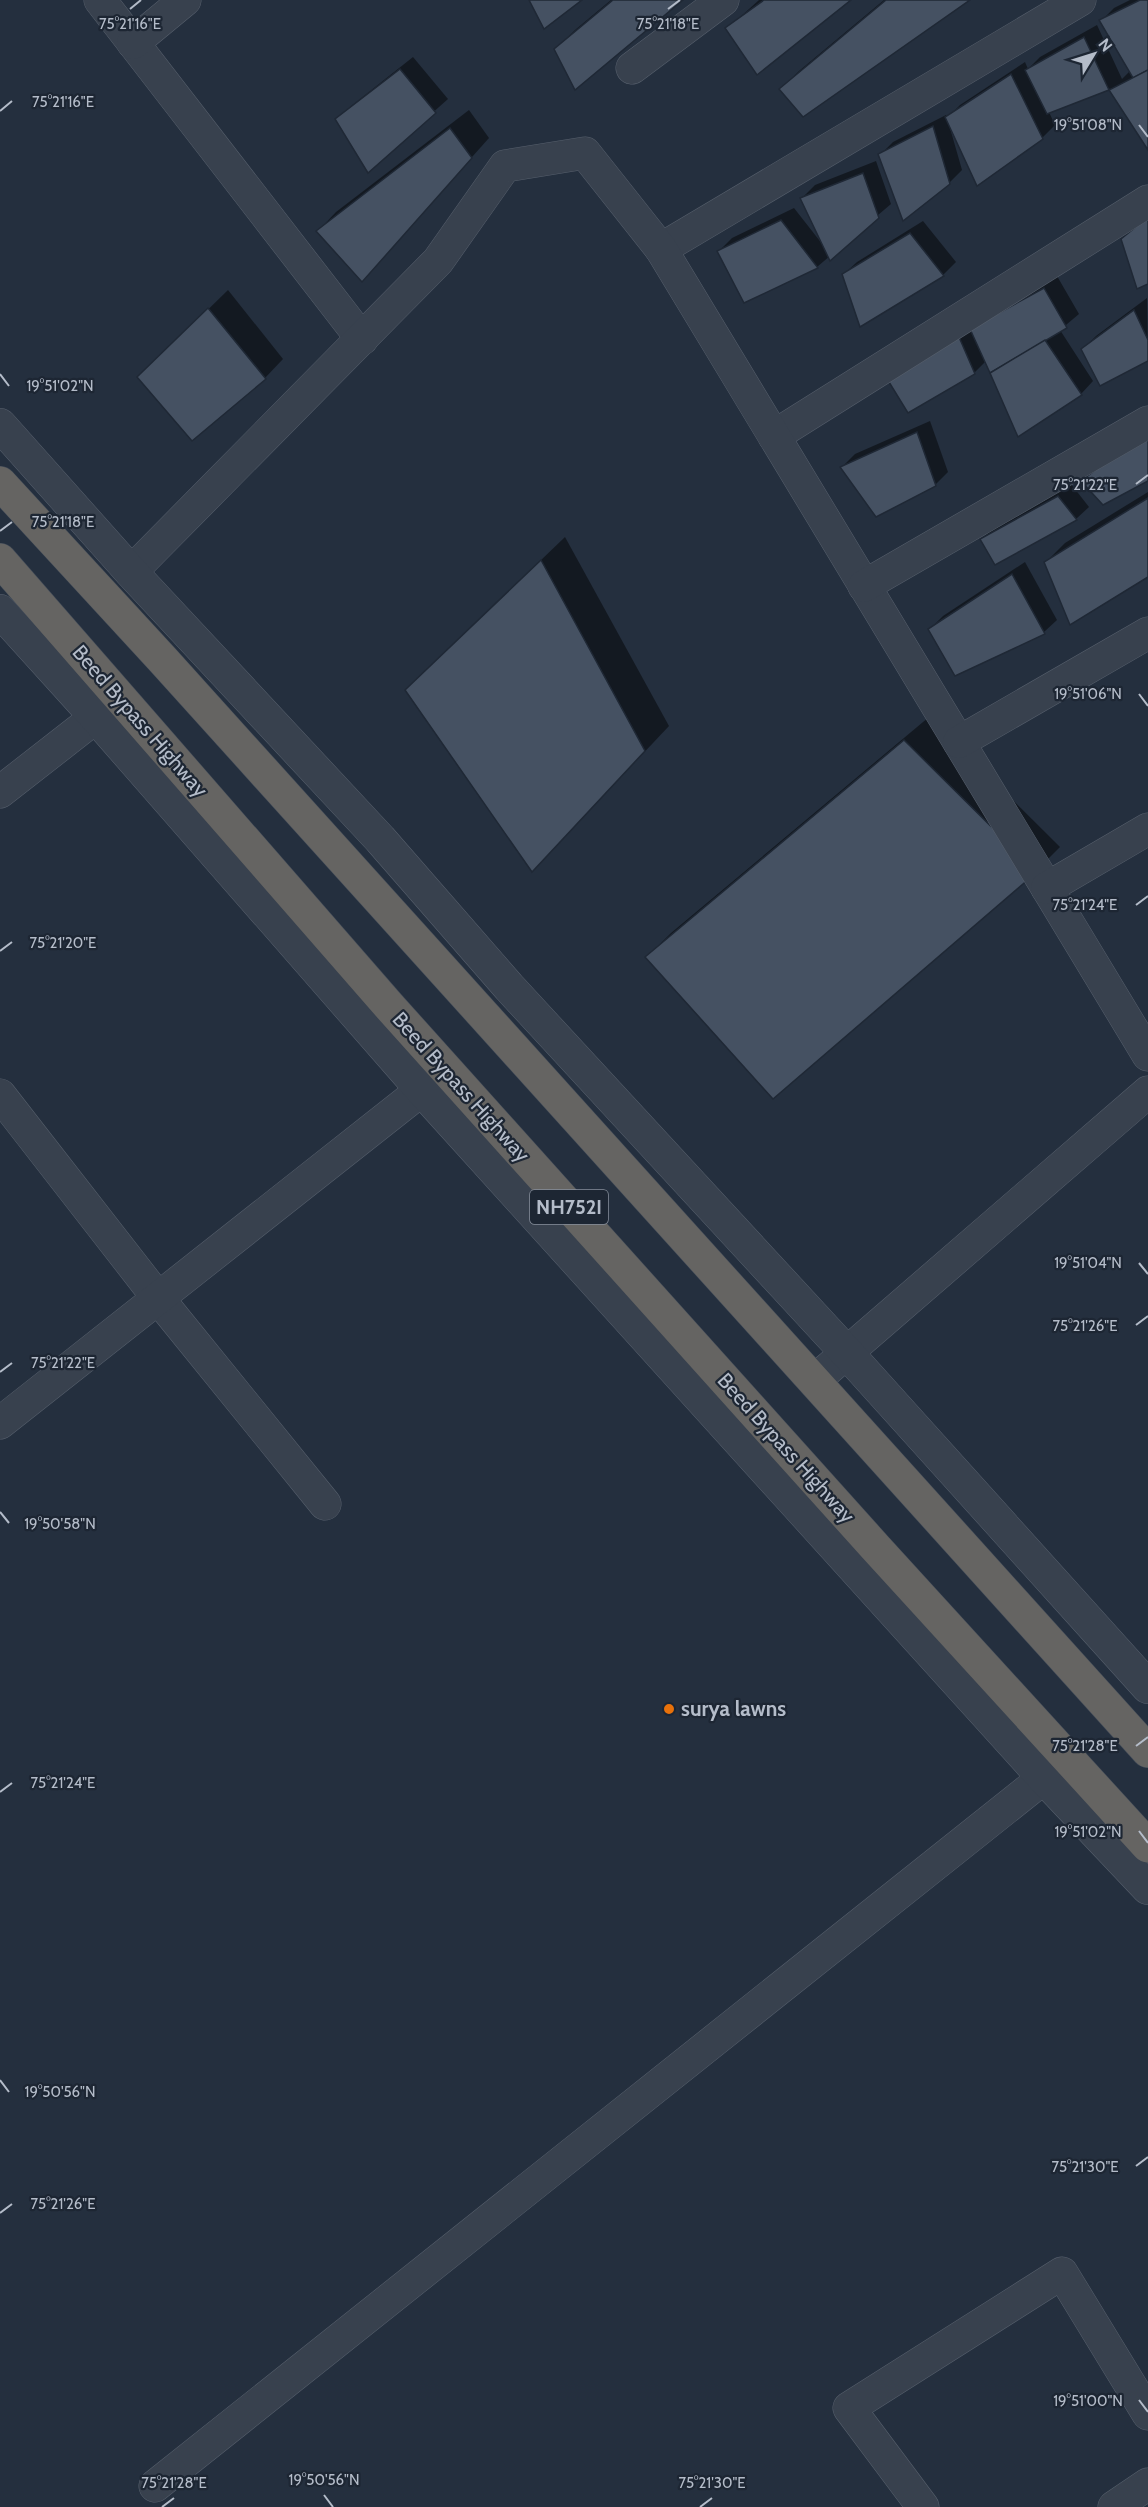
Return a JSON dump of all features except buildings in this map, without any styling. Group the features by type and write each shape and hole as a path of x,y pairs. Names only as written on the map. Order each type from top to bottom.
{"highway":[{"name":"NH752I","path":"0,483 1148,1751"},
{"name":"Beed Bypass Highway","path":"0,560 434,1080 1056,1768 1148,1846"}],"street":[{"path":"100,0 362,339"},
{"path":"133,43 184,0"},
{"path":"632,68 723,0"},
{"path":"661,249 1075,1"},
{"path":"131,572 438,261 505,166 585,153 661,249 1148,1055"},
{"path":"774,436 1148,201"},
{"path":"864,586 1148,422"},
{"path":"0,425 131,572 380,839 509,987 847,1353 1148,1687"},
{"path":"0,611 434,1080 158,1298 3,1414"},
{"path":"959,742 1148,633"},
{"path":"0,792 96,717"},
{"path":"1047,888 1148,829"},
{"path":"814,1381 1148,1092"},
{"path":"0,1095 158,1298 325,1504"},
{"path":"155,2486 1056,1768 1148,1888"},
{"path":"923,2507 849,2408 1062,2273 1148,2414"},
{"path":"1114,2507 1148,2484"}],"place":[{"name":"surya lawns","path":"669,1709"}]}
